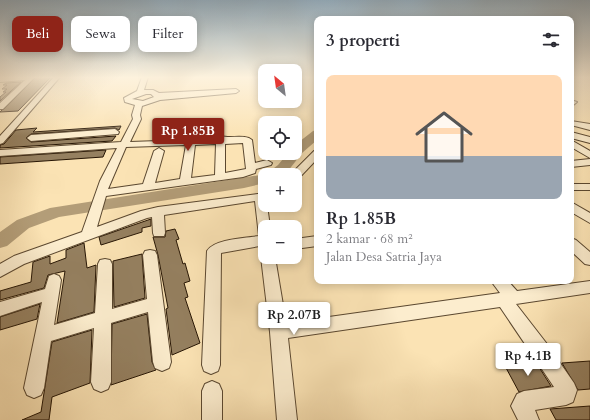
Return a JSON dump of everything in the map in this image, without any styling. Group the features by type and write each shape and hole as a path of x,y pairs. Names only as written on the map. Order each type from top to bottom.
{"street":[{"path":"0,141 4,130 37,97"},
{"path":"131,97 128,98 131,102 142,103 157,97"},
{"path":"0,107 4,101"},
{"path":"93,232 102,200 105,181 125,146 137,119 136,115 142,103"},
{"path":"574,124 590,127"},
{"path":"148,186 166,126 202,127"},
{"path":"19,154 39,129"},
{"path":"31,138 115,132"},
{"path":"574,136 590,140"},
{"path":"0,157 19,154 125,146 160,147 191,141 222,139 247,140 252,167"},
{"path":"220,177 222,139"},
{"path":"185,182 191,141"},
{"path":"574,147 590,155"},
{"path":"0,153 19,154"},
{"path":"302,169 314,156"},
{"path":"102,200 148,186 248,172 251,171 252,167 266,162"},
{"path":"574,164 590,162"},
{"path":"574,187 590,187"},
{"path":"3,266 93,232 158,211 258,197"},
{"path":"574,208 590,219"},
{"path":"158,211 159,233"},
{"path":"211,364 214,251 220,247 258,241"},
{"path":"302,243 314,241"},
{"path":"574,246 590,260"},
{"path":"150,255 162,362"},
{"path":"101,382 105,264"},
{"path":"269,264 279,332 287,420"},
{"path":"500,284 508,299 567,390 566,395 524,401 521,406 529,420"},
{"path":"0,309 53,287 34,388"},
{"path":"279,332 590,287"},
{"path":"45,335 155,303"},
{"path":"212,391 212,420"}],"building":[{"path":"0,97 5,97 0,101"},
{"path":"16,97 32,97 18,111 0,112"},
{"path":"121,126 119,130 115,128 31,134 26,138 31,142 116,136 112,141 0,148 0,145 4,144 16,130 37,128 33,132"},
{"path":"106,150 103,157 0,164 0,157"},
{"path":"151,219 151,226 142,228 142,232 101,245 99,237"},
{"path":"175,229 179,239 176,240 190,281 184,283 188,297 185,298 200,343 172,355 166,309 168,308 153,237 165,237 166,231"},
{"path":"84,243 87,268 96,265 94,312 57,323 65,271 48,275 44,288 0,300 0,291 31,282 33,262 50,256 50,264 66,258 66,250"},
{"path":"142,254 145,298 114,307 113,261"},
{"path":"40,304 37,319 0,330 0,317"},
{"path":"147,314 152,362 156,370 111,385 112,324"},
{"path":"92,330 90,383 52,397 49,420 22,420 41,412 52,342"},
{"path":"590,361 590,389 578,390 562,363"},
{"path":"537,364 551,386 519,392 505,366"},
{"path":"590,406 590,420 556,420 550,409"}],"waterway":[{"path":"302,146 314,136"},
{"path":"283,168 289,160"},
{"path":"0,241 23,224 56,212 258,180"}]}
